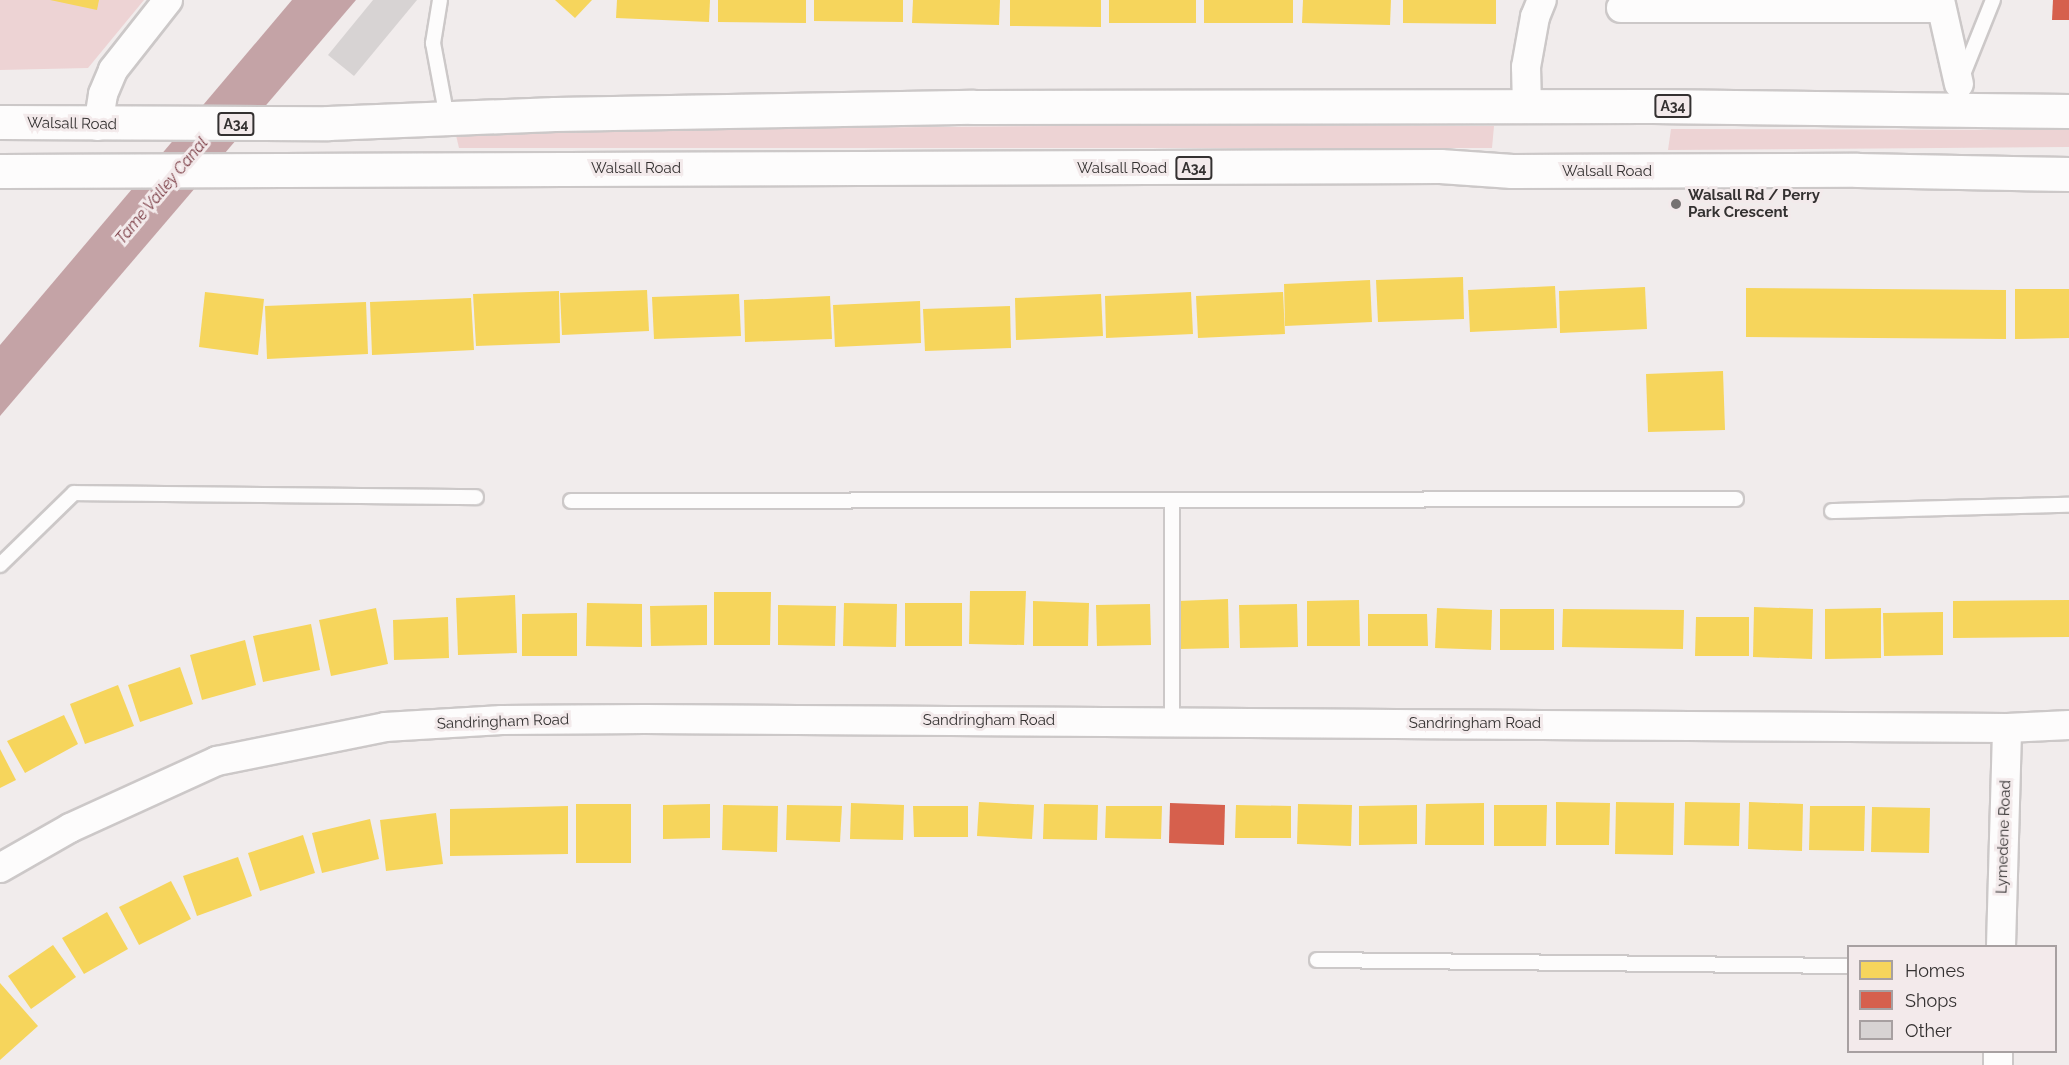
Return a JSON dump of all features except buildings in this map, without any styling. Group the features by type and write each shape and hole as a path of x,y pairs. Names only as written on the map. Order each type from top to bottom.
{"highway":[{"name":"A34","path":"447,118 973,107 1527,107 1954,97 2069,111"},
{"name":"Walsall Road","path":"0,122 98,126 328,123 447,118"},
{"name":"Walsall Road","path":"0,171 1440,166 1512,171 1857,170 2069,174"}],"street":[{"path":"98,126 103,94 113,70 168,0"},
{"path":"1527,107 1526,67 1542,0"},
{"path":"1621,8 1941,4 1954,97"},
{"name":"Sandringham Road","path":"0,868 69,828 217,761 384,727 502,720 1172,721 2007,728 2069,725"},
{"name":"Lymedene Road","path":"2001,945 2007,728"}],"lane":[{"path":"440,0 433,43 447,118"},
{"path":"1954,97 1993,0"},
{"path":"0,565 74,493 476,497"},
{"path":"571,501 1736,499"},
{"path":"1172,501 1172,721"},
{"path":"1832,511 2069,505"},
{"path":"1317,960 1847,966"}],"shaded area":[{"path":"0,0 144,0 88,68 0,70"},
{"path":"1061,126 1494,126 1492,148 459,148 455,131"},
{"path":"1671,129 2069,130 2069,147 1668,150"}],"water":[{"name":"Tame Valley Canal","path":"292,0 356,0 0,416 0,345"}],"place":[{"name":"Walsall Rd / Perry Park Crescent","path":"1676,204"}]}
